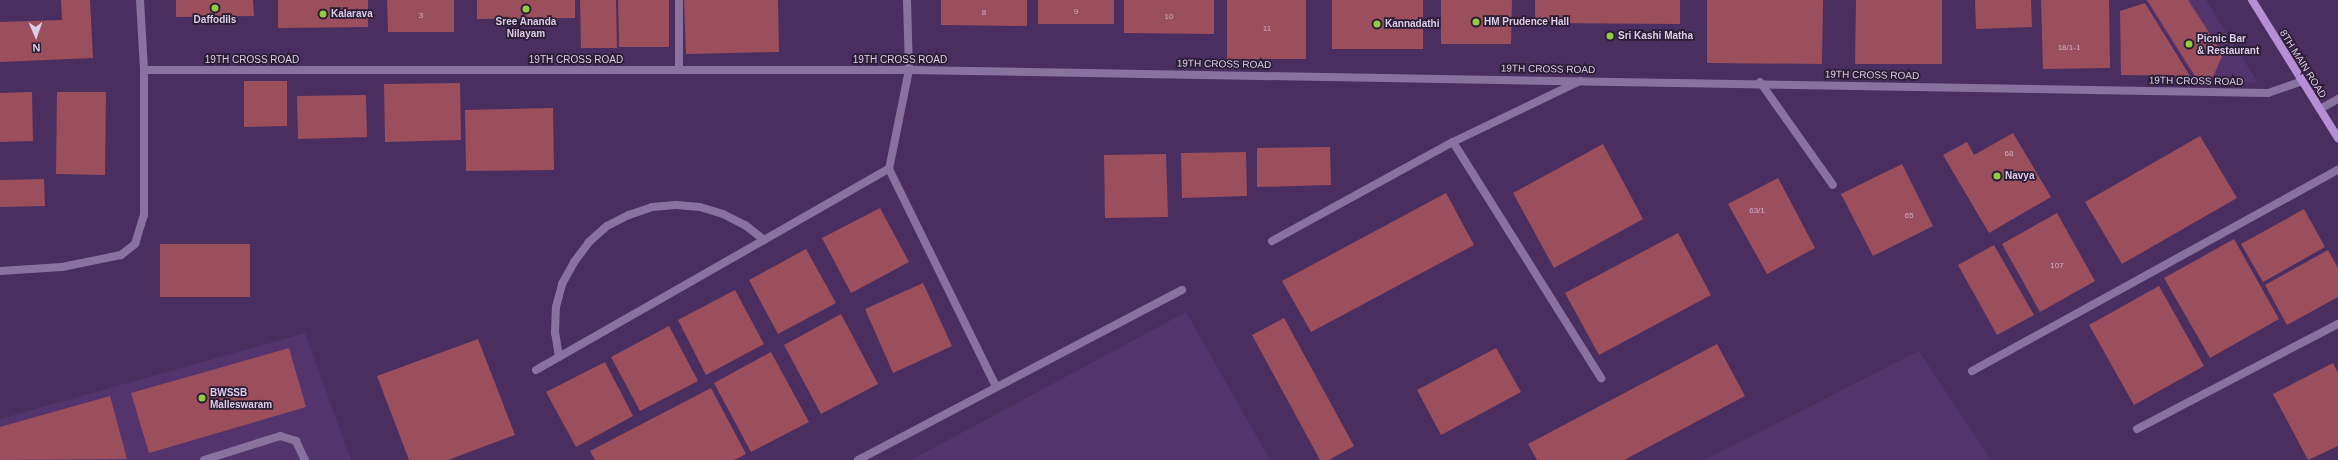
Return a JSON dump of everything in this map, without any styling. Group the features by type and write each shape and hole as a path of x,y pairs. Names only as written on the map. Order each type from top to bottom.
{"main road":[{"name":"8TH MAIN ROAD","path":"2252,0 2338,138"}],"street":[{"path":"0,271 62,267 122,255 135,244 144,215 144,70 140,0"},
{"path":"679,0 679,70"},
{"path":"907,0 909,70 889,169 996,386"},
{"name":"19TH CROSS ROAD","path":"144,70 909,70 1584,79 2268,92 2302,80"},
{"path":"1272,241 1453,142 1584,79"},
{"path":"1760,82 1833,185"},
{"path":"2320,109 2338,99"},
{"path":"1453,142 1601,378"},
{"path":"536,370 889,169"},
{"path":"1972,371 2338,170"},
{"path":"558,357 555,326 556,308 562,284 589,242 607,226 628,215 652,207 676,205 700,207 723,214 745,225 764,240"},
{"path":"858,460 996,386 1182,290"},
{"path":"2137,428 2338,324"},
{"path":"204,460 280,436 296,442 305,460"}],"shaded area":[{"path":"2145,0 2206,0 2258,83 2196,81"},
{"path":"1186,312 1270,460 911,460"},
{"name":"BWSSB Malleswaram","path":"305,333 351,460 0,460 0,419"},
{"path":"1919,351 1991,460 1704,460"}],"building":[{"path":"61,0 90,0 93,58 0,62 0,22 62,20"},
{"name":"Daffodils","path":"176,0 253,0 254,16 176,17"},
{"name":"Kalarava","path":"278,0 368,0 368,27 278,28"},
{"path":"387,0 454,0 454,32 388,32"},
{"name":"Sree Ananda Nilayam","path":"477,0 575,0 575,18 477,19"},
{"path":"580,0 616,0 617,48 581,48"},
{"path":"618,0 669,0 669,47 619,47"},
{"path":"684,0 778,0 779,52 686,54"},
{"path":"941,0 1027,0 1027,26 941,25"},
{"path":"1038,0 1114,0 1114,24 1038,24"},
{"path":"1124,0 1214,0 1214,34 1124,33"},
{"path":"1227,0 1306,0 1306,59 1227,59"},
{"name":"Kannadathi","path":"1332,0 1423,0 1423,49 1332,49"},
{"name":"HM Prudence Hall","path":"1441,0 1512,0 1511,44 1441,44"},
{"path":"1535,0 1680,0 1680,24 1535,23"},
{"path":"1707,0 1823,0 1822,64 1707,63"},
{"path":"1856,0 1942,0 1942,64 1855,64"},
{"path":"1975,0 2031,0 2032,27 1976,29"},
{"path":"2041,0 2109,0 2110,68 2043,69"},
{"path":"2147,0 2188,0 2223,54 2213,77 2195,76"},
{"path":"2145,3 2190,76 2121,75 2120,11"},
{"path":"244,81 287,81 287,126 244,127"},
{"path":"460,83 461,140 385,142 384,84"},
{"path":"32,92 33,141 0,142 0,93"},
{"path":"57,92 106,92 105,175 56,174"},
{"path":"366,95 367,137 298,139 297,96"},
{"path":"553,108 554,170 466,171 465,110"},
{"name":"Navya","path":"2013,133 2051,197 1989,233 1943,155 1967,142 1974,155"},
{"path":"2200,136 2237,198 2122,264 2085,202"},
{"path":"1603,144 1643,219 1554,268 1513,193"},
{"path":"1330,147 1331,185 1257,187 1257,148"},
{"path":"1246,152 1247,196 1182,198 1181,153"},
{"path":"1166,154 1168,217 1105,218 1104,155"},
{"path":"1902,164 1933,226 1873,256 1841,194"},
{"path":"1778,178 1815,248 1767,274 1728,204"},
{"path":"44,179 45,206 0,207 0,180"},
{"path":"1446,193 1474,245 1311,332 1282,281"},
{"path":"880,208 909,262 851,293 822,238"},
{"path":"2304,209 2325,247 2263,282 2241,244"},
{"path":"2057,213 2095,281 2040,312 2002,244"},
{"path":"1678,233 1711,295 1599,355 1565,293"},
{"path":"2234,239 2279,319 2210,358 2164,278"},
{"path":"160,244 250,244 250,297 160,297"},
{"path":"1994,245 2034,315 1997,335 1958,265"},
{"path":"806,249 836,303 778,334 749,280"},
{"path":"2328,250 2338,268 2338,297 2287,325 2265,285"},
{"path":"923,283 952,346 893,373 865,309"},
{"path":"2159,286 2204,366 2134,405 2089,325"},
{"path":"735,290 764,344 706,375 678,320"},
{"path":"841,314 878,384 821,414 784,345"},
{"path":"1284,318 1354,446 1329,460 1320,460 1252,335"},
{"path":"669,326 698,381 640,411 611,357"},
{"path":"478,339 515,435 448,460 409,460 377,376"},
{"path":"1717,344 1745,396 1624,460 1537,460 1528,444"},
{"path":"289,348 306,407 149,453 131,393"},
{"path":"1496,348 1521,392 1441,435 1417,390"},
{"path":"771,352 809,422 751,452 714,383"},
{"path":"605,362 633,416 576,447 546,392"},
{"path":"2333,363 2338,373 2338,446 2308,460 2273,394"},
{"path":"711,388 746,454 734,460 595,460 590,451"},
{"path":"110,396 127,459 0,460 0,427"}],"place":[{"name":"Daffodils","path":"215,8"},
{"name":"Sree Ananda Nilayam","path":"526,9"},
{"name":"Kalarava","path":"323,14"},
{"name":"HM Prudence Hall","path":"1476,22"},
{"name":"Kannadathi","path":"1377,24"},
{"name":"Sri Kashi Matha","path":"1610,36"},
{"name":"Picnic Bar & Restaurant","path":"2189,44"},
{"name":"Navya","path":"1997,176"},
{"name":"BWSSB Malleswaram","path":"202,398"}]}
